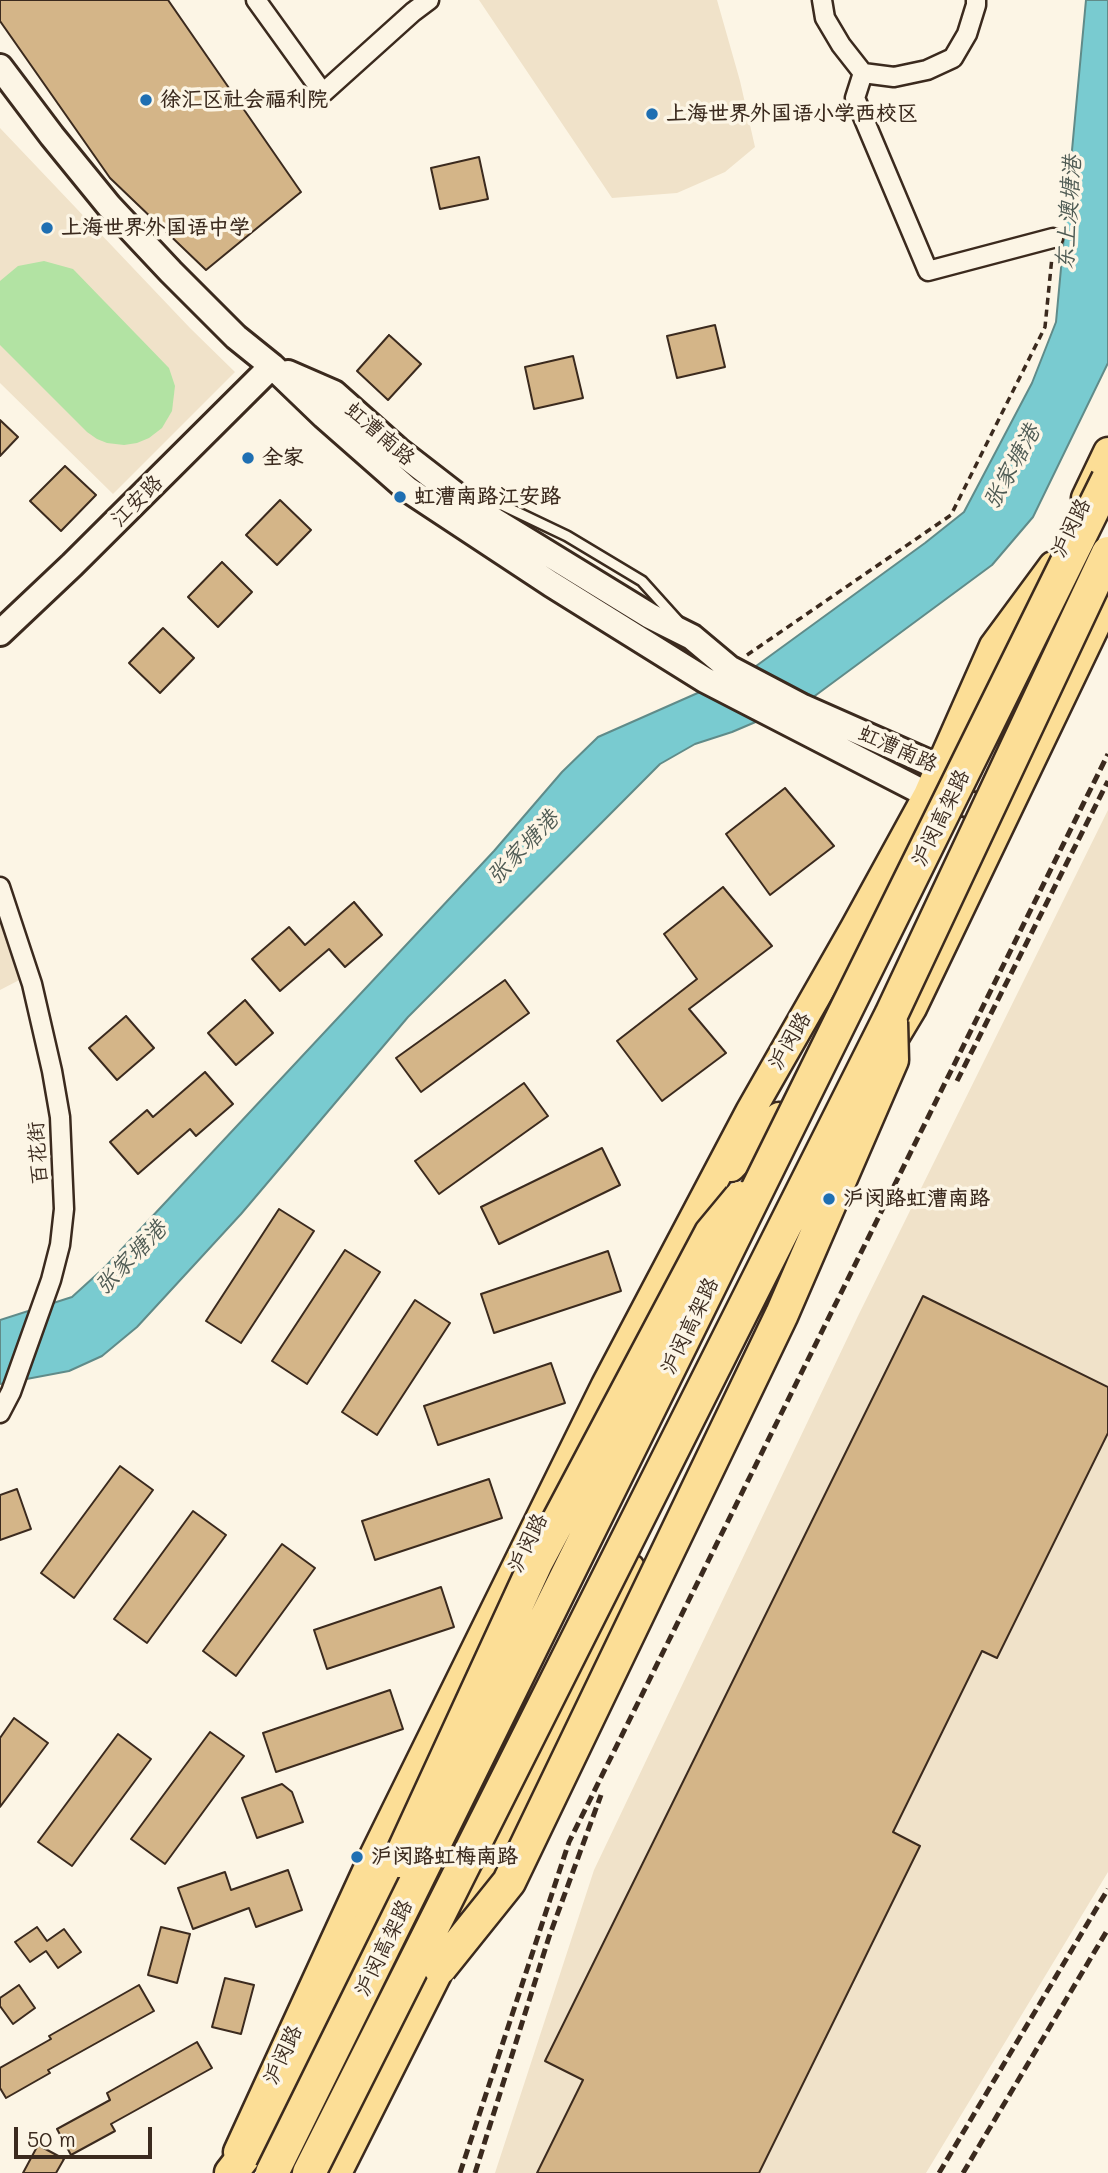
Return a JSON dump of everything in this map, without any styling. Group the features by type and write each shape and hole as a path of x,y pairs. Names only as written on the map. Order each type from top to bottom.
{"highway":[{"name":"沪闵高架路","path":"272,2173 1108,479"},
{"name":"沪闵高架路","path":"308,2173 891,1015 1108,555"},
{"path":"440,1968 509,1882 782,1314 892,1060 891,1015"},
{"path":"230,2173 267,2127 378,1907 407,1867 536,1563 711,1233 772,1160"},
{"path":"265,2173 267,2127"}],"main road":[{"name":"虹漕南路","path":"0,67 109,206 170,272 236,337 272,366 407,489 551,584 705,680 793,713 988,806"},
{"name":"虹漕南路","path":"272,366 334,393 398,450 469,505 650,616 692,637 793,713"},
{"name":"江安路","path":"0,633 272,366"},
{"name":"沪闵路","path":"265,2173 407,1867 941,784 994,646 1053,566 1108,452"},
{"path":"337,2173 440,1968 464,1912 865,1086 892,1001 1108,555"},
{"path":"988,806 1108,599"},
{"name":"沪闵路","path":"230,2173 373,1858 606,1385 750,1112 941,784"},
{"name":"沪闵路","path":"811,1052 855,928"},
{"path":"709,1189 779,1117"},
{"path":"308,2173 431,1954 464,1912"}],"street":[{"path":"256,0 323,93 429,0"},
{"path":"822,0 825,18 841,45 863,73 894,78 953,58 967,34 976,5 975,0"},
{"path":"863,73 855,97 928,271 1053,238"},
{"name":"百花街","path":"0,887 32,984 60,1118 64,1209 60,1245 51,1280 12,1392 0,1413"}],"path":[{"path":"729,667 951,515 1045,327 1053,238"}],"shaded area":[{"name":"上海世界外国语小学西校区","path":"479,0 717,0 755,147 725,172 677,193 612,198"},
{"name":"上海世界外国语中学","path":"0,128 235,372 113,494 0,383"},
{"path":"1108,810 1108,1872 926,2173 495,2173 594,1870 858,1316"},
{"path":"0,913 27,976 0,990"}],"green space":[{"path":"44,261 73,269 169,368 175,386 172,411 162,428 149,438 124,445 97,439 0,345 0,281 18,266"}],"water":[{"path":"1086,0 1108,0 1108,363 1033,517 992,565 812,698 732,732 695,744 660,764 408,1017 241,1214 137,1327 102,1356 69,1371 0,1384 0,1320 72,1297 105,1267 494,851 562,772 598,737 752,669 964,512 1032,383 1056,322"}],"building":[{"name":"徐汇区社会福利院","path":"0,0 168,0 301,192 206,270 110,178 0,21"},
{"path":"479,157 488,199 440,209 431,168"},
{"path":"715,325 725,367 677,378 667,336"},
{"path":"389,335 421,364 388,400 357,371"},
{"path":"573,356 583,398 534,409 525,367"},
{"path":"0,420 18,437 0,456"},
{"path":"65,466 96,495 61,531 30,501"},
{"path":"280,500 311,530 277,565 246,535"},
{"path":"222,562 252,592 218,627 188,597"},
{"path":"163,628 194,658 160,693 129,663"},
{"path":"785,788 834,846 770,895 726,834"},
{"path":"723,887 772,946 689,1009 726,1053 662,1101 617,1041 697,979 664,934"},
{"path":"354,902 382,935 345,967 329,949 280,991 252,959 289,927 305,945"},
{"path":"505,980 529,1013 421,1092 396,1058"},
{"path":"245,1000 273,1033 236,1065 208,1033"},
{"path":"126,1016 154,1048 117,1080 89,1048"},
{"path":"205,1072 233,1104 196,1136 190,1129 138,1174 110,1142 147,1110 153,1117"},
{"path":"524,1083 548,1116 439,1194 415,1161"},
{"path":"602,1148 620,1185 499,1244 481,1207"},
{"path":"279,1209 314,1231 241,1343 206,1321"},
{"path":"345,1250 380,1272 307,1384 272,1361"},
{"path":"608,1251 621,1291 494,1333 481,1294"},
{"path":"923,1296 1108,1387 1108,1433 997,1658 982,1651 893,1832 920,1846 759,2173 537,2173 583,2080 545,2061"},
{"path":"415,1300 450,1323 377,1435 342,1412"},
{"path":"551,1363 565,1403 438,1445 424,1406"},
{"path":"120,1466 153,1490 74,1598 41,1573"},
{"path":"489,1479 502,1518 375,1560 362,1521"},
{"path":"17,1489 31,1529 0,1540 0,1495"},
{"path":"193,1511 226,1535 147,1643 114,1619"},
{"path":"282,1544 315,1568 236,1676 203,1651"},
{"path":"441,1587 454,1627 327,1669 314,1630"},
{"path":"390,1690 403,1729 276,1772 263,1733"},
{"path":"14,1718 48,1743 0,1807 0,1738"},
{"path":"210,1732 244,1756 165,1864 131,1839"},
{"path":"118,1734 151,1759 72,1866 38,1842"},
{"path":"282,1784 292,1792 303,1822 257,1838 242,1798"},
{"path":"288,1870 302,1910 256,1927 249,1908 193,1929 178,1888 225,1872 231,1890"},
{"path":"37,1927 47,1941 64,1929 81,1952 58,1968 46,1951 30,1962 15,1942"},
{"path":"161,1927 190,1934 177,1983 148,1975"},
{"path":"225,1978 254,1985 241,2034 212,2027"},
{"path":"19,1985 35,2008 13,2024 0,2006 0,1998"},
{"path":"139,1985 154,2011 48,2070 50,2073 6,2098 0,2088 0,2068 51,2039 49,2036"},
{"path":"197,2042 212,2068 111,2124 115,2131 71,2155 57,2129 110,2100 107,2093"},
{"path":"38,2145 64,2159 56,2173 23,2173"}],"railway":[{"path":"460,2173 569,1842 1108,754"},
{"path":"957,1081 1108,781"},
{"path":"475,2173 549,1937 601,1795"},
{"path":"939,2173 1108,1889"},
{"path":"963,2173 1108,1929"}],"place":[{"name":"徐汇区社会福利院","path":"146,100"},
{"name":"上海世界外国语小学西校区","path":"652,114"},
{"name":"上海世界外国语中学","path":"47,228"},
{"name":"全家","path":"248,458"},
{"name":"虹漕南路江安路","path":"400,497"},
{"name":"沪闵路虹漕南路","path":"829,1199"},
{"name":"沪闵路虹梅南路","path":"357,1857"}],"water label":[{"name":"东上澳塘港","path":"1069,213"},
{"name":"张家塘港","path":"1012,467"},
{"name":"张家塘港","path":"523,848"},
{"name":"张家塘港","path":"131,1258"}]}
